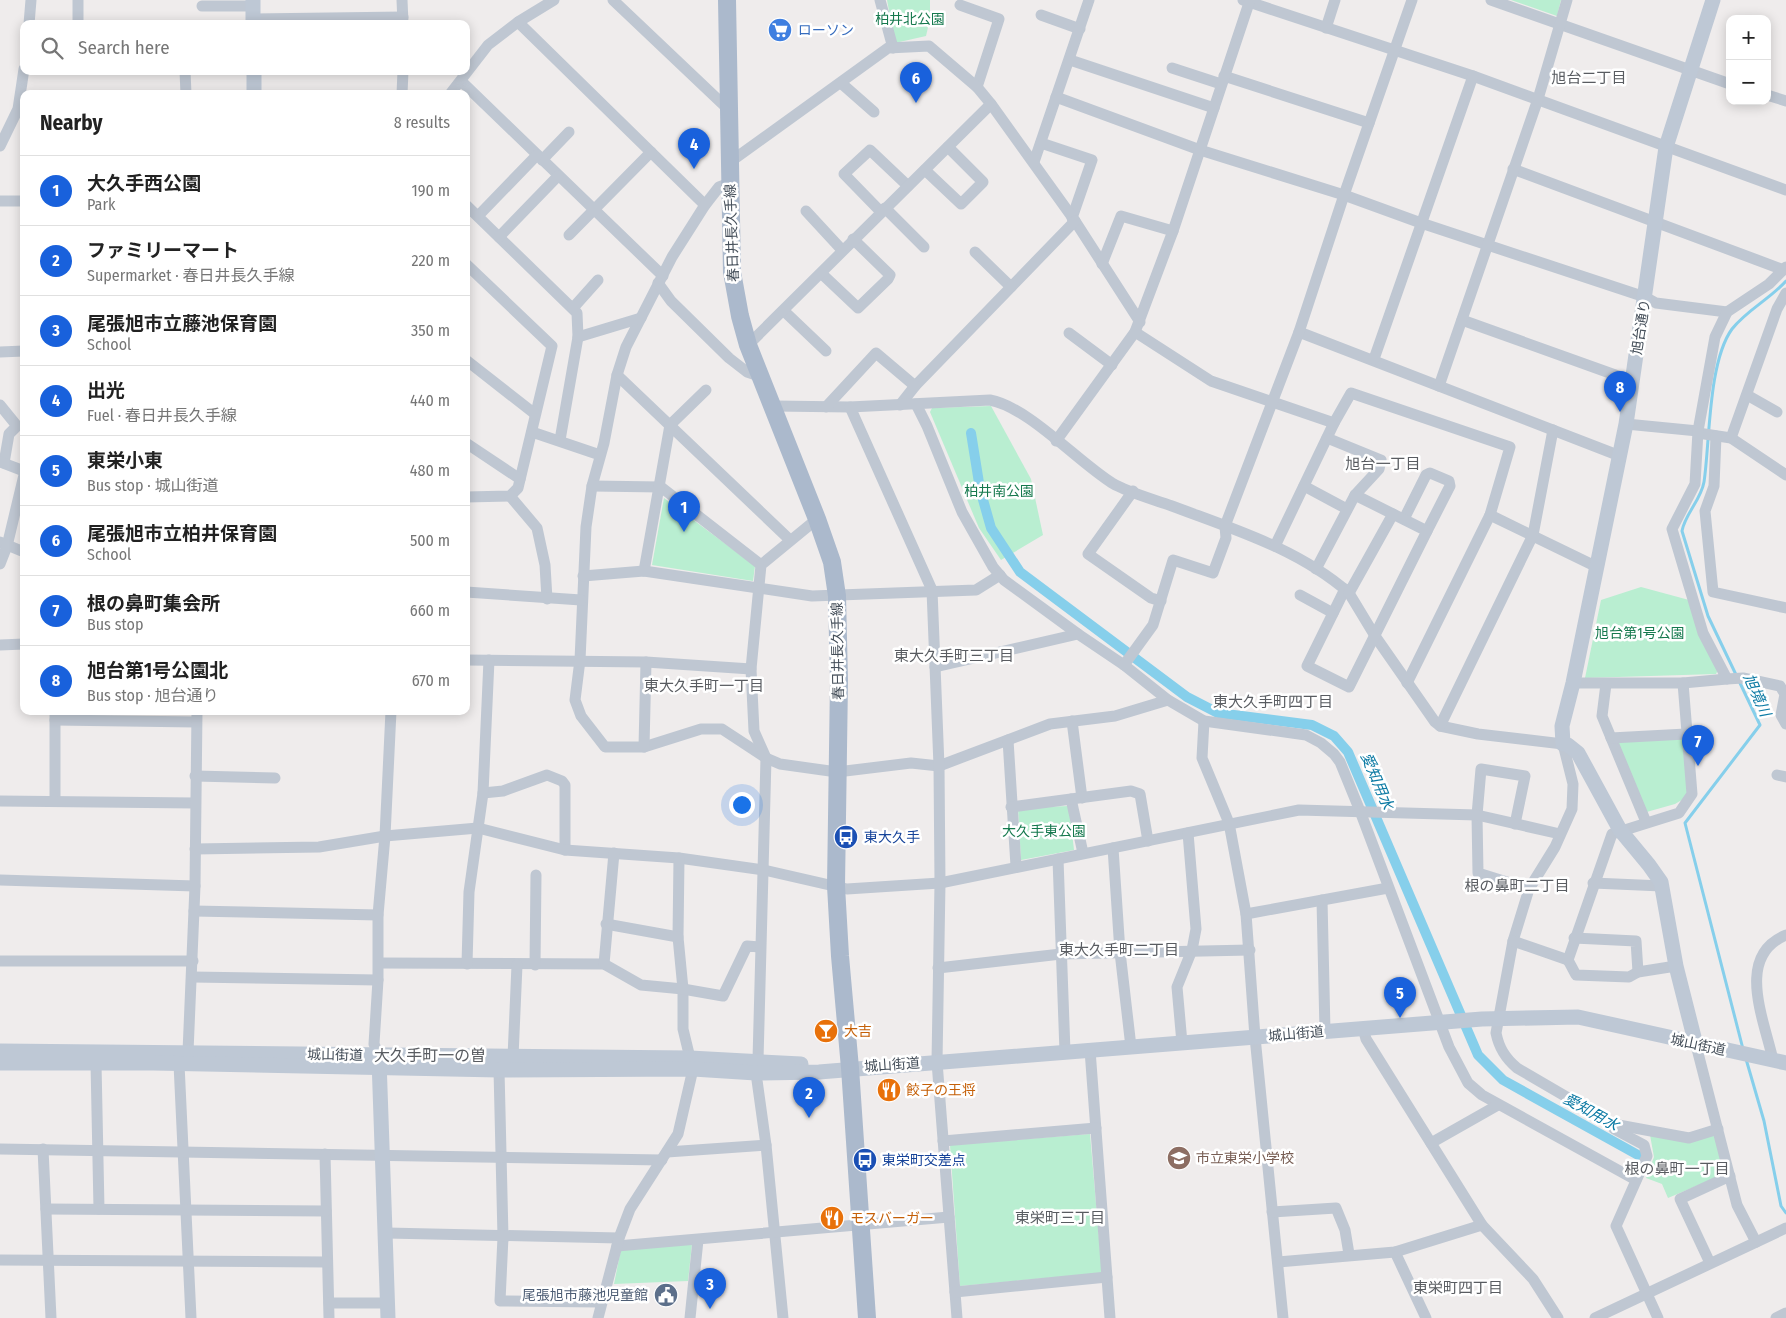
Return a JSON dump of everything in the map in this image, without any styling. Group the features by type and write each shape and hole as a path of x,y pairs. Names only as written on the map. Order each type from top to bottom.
{"main road":[{"name":"春日井長久手線","path":"727,0 732,272 740,316 748,345 774,406 832,562 837,596 839,681 836,886 867,1318"}],"street":[{"path":"29,20 31,0"},
{"path":"78,0 78,20"},
{"path":"202,6 253,12 403,20 402,0"},
{"path":"470,68 488,45 518,22 554,0"},
{"path":"613,0 729,110"},
{"path":"880,0 893,48"},
{"path":"948,0 961,2 999,19 977,87"},
{"path":"1034,162 1089,0"},
{"path":"1326,28 1335,0"},
{"path":"1124,664 1153,625 1173,560 1213,572 1226,538 1225,526 1300,332 1344,195 1412,0"},
{"path":"1491,0 1726,83"},
{"path":"1439,386 1538,99 1567,0"},
{"name":"旭台通り","path":"1562,744 1562,726 1598,567 1626,424 1666,147 1713,0"},
{"path":"1056,441 1138,327 1173,231 1247,1 1473,76 1786,190"},
{"path":"1040,15 1080,29"},
{"path":"518,22 705,205"},
{"path":"730,162 888,48 929,46 977,87 991,104 1074,220 1138,327 1211,381 1334,423"},
{"path":"1070,60 1214,108"},
{"path":"1172,68 1222,80 1369,124"},
{"path":"21,90 23,75"},
{"path":"185,75 186,90"},
{"path":"254,75 254,90"},
{"path":"402,90 404,75"},
{"path":"453,90 465,75"},
{"path":"1374,359 1473,76"},
{"path":"460,81 469,90"},
{"path":"841,82 874,112"},
{"path":"470,91 594,210 660,280 671,300 729,358 747,372 762,377"},
{"path":"0,146 18,109 20,96"},
{"path":"1771,96 1786,101"},
{"path":"1056,97 1200,150 1344,195 1421,223 1645,297 1656,303 1727,312"},
{"path":"748,345 822,274 842,250 991,104"},
{"path":"478,216 569,132"},
{"path":"900,405 915,386 1074,220 1092,160 1040,143"},
{"path":"925,170 961,204 983,182 948,147"},
{"path":"908,186 870,150 844,174 924,247"},
{"path":"568,236 651,152"},
{"path":"1513,169 1785,268 1770,284 1727,312 1715,337 1705,434 1695,484 1672,529 1703,633 1726,679"},
{"path":"499,237 558,176"},
{"path":"730,183 719,187 705,205 672,257 626,347 617,375 592,486 586,527 581,600 580,660 575,700 581,716 605,747 644,747 702,729 722,729 766,758 780,764 837,772 911,764 939,766 1050,724 1115,716 1168,700"},
{"path":"0,202 20,201"},
{"path":"470,209 577,313 578,337 560,440"},
{"path":"806,211 842,250"},
{"path":"1102,264 1121,216 1173,231"},
{"path":"822,274 858,308 888,279 890,275 853,239"},
{"path":"976,252 1011,287"},
{"path":"470,268 552,346 518,488 510,496 470,497"},
{"path":"573,308 598,280"},
{"path":"1731,438 1781,312 1786,293"},
{"path":"784,311 826,351"},
{"path":"578,337 641,318"},
{"path":"1462,320 1632,381"},
{"path":"1300,332 1374,359 1620,456"},
{"path":"1070,333 1112,365"},
{"path":"0,352 20,351"},
{"path":"826,407 876,353 915,386"},
{"path":"470,363 535,414"},
{"path":"617,375 790,540"},
{"path":"644,571 670,426 706,390"},
{"path":"1275,546 1334,423 1351,393 1510,447 1490,515 1407,683"},
{"path":"1747,396 1777,412"},
{"path":"774,406 850,407 990,400 1001,402 1025,416 1113,484 1275,546 1336,580 1347,591 1407,683 1435,722 1440,726 1478,734 1568,745 1578,753 1620,830 1649,865 1662,886 1676,966 1737,1204 1756,1242"},
{"path":"0,404 17,426 9,434 2,463 20,471"},
{"path":"916,404 962,512 993,567 1000,575 1078,634 1124,664 1168,700 1204,721 1306,735 1321,743 1340,762 1363,812 1388,888 1468,1083 1498,1105 1636,1180"},
{"path":"850,407 932,590 939,766 940,883 936,1062 958,1318"},
{"path":"1626,424 1731,438 1786,475"},
{"path":"1440,726 1533,535 1553,430"},
{"path":"532,432 600,455"},
{"path":"1705,434 1714,486 1705,511 1713,592 1786,608"},
{"path":"1316,569 1355,495 1379,469 1381,460 1327,438"},
{"path":"470,446 520,479"},
{"path":"1393,514 1333,613 1307,666 1349,687 1450,486 1449,481 1430,473 1426,475 1404,519"},
{"path":"592,486 660,487 761,565"},
{"path":"1304,486 1347,509"},
{"path":"0,564 20,487"},
{"path":"1133,491 1088,554 1151,598 1161,601"},
{"path":"1355,495 1427,531"},
{"path":"510,496 537,528 545,565 547,599"},
{"path":"1490,515 1598,567"},
{"path":"783,1318 757,1066 766,758 754,731 751,669 761,565 817,519"},
{"path":"4,544 20,550"},
{"path":"583,576 644,571 812,596 837,596 932,590 976,590 1000,575"},
{"path":"470,592 581,600"},
{"path":"1300,595 1333,613"},
{"path":"935,667 1078,634"},
{"path":"0,645 20,644"},
{"path":"470,660 646,662 751,669"},
{"path":"467,964 469,892 483,793 488,660"},
{"path":"644,747 646,662"},
{"path":"1573,683 1682,683 1744,678 1780,686 1785,694 1781,715 1786,724"},
{"path":"1568,960 1593,883 1612,834 1679,813 1692,794 1682,683"},
{"path":"1606,684 1602,716 1646,822"},
{"path":"329,1303 388,1310 380,1062 374,1044 379,963 378,914 385,836 391,715"},
{"path":"55,800 55,716 197,716 195,776 196,886 192,977 184,1058 182,1152 191,1318"},
{"path":"1072,721 1082,853"},
{"path":"1204,721 1202,758 1229,823 1246,914 1255,1037 1282,1318"},
{"path":"1611,738 1686,734"},
{"path":"1008,740 1016,866"},
{"path":"1562,744 1573,784 1572,809 1555,847 1529,889 1513,941 1498,1018 1496,1033 1499,1045 1506,1059 1517,1068 1613,1124 1689,1138 1718,1129"},
{"path":"1516,824 1525,776 1481,769 1477,815 1478,873 1529,889"},
{"path":"483,793 503,791 547,775 562,781 564,785 565,850"},
{"path":"195,776 275,778"},
{"path":"1011,807 1131,791 1140,794 1148,841"},
{"path":"0,801 55,800 195,803"},
{"path":"195,849 319,847 385,836 478,828 565,850 679,858 764,870 846,889 940,883 1016,866 1299,810 1477,815 1560,834"},
{"path":"1182,1043 1177,987 1192,950 1196,930 1188,833"},
{"path":"1113,848 1120,952 1131,1047"},
{"path":"604,964 606,924 614,853"},
{"path":"598,1318 600,1302 606,1290 618,1242 630,1209 678,1134 692,1063 683,1029 683,989 678,937 679,858"},
{"path":"1058,859 1066,1052"},
{"path":"535,965 536,875"},
{"path":"0,880 196,886"},
{"path":"1593,883 1662,886"},
{"path":"1246,914 1388,888"},
{"path":"1322,900 1325,1031"},
{"path":"194,911 378,914"},
{"path":"606,924 678,937"},
{"path":"1779,1061 1756,986 1756,970 1760,955 1772,941 1786,935"},
{"path":"1574,938 1636,941 1638,972"},
{"path":"1513,941 1568,960 1576,975 1629,977 1638,972 1676,966"},
{"path":"379,963 604,964 641,985 683,989 723,996 747,946 760,946"},
{"path":"938,968 1061,954 1250,950"},
{"path":"0,961 193,961"},
{"path":"513,1057 517,965"},
{"path":"192,977 378,980"},
{"name":"城山街道","path":"380,1062 513,1057 850,1068 1482,1019 1578,1017 1696,1045 1779,1061"},
{"path":"1363,1028 1366,1039 1482,1225 1533,1279 1558,1318"},
{"path":"1090,1050 1110,1318"},
{"name":"城山街道","path":"0,1051 184,1058 380,1062 499,1070 692,1063"},
{"name":"城山街道","path":"0,1063 96,1063 184,1058"},
{"path":"96,1063 99,1209"},
{"path":"499,1070 503,1237 500,1301 600,1302"},
{"path":"1431,1143 1498,1105"},
{"path":"1613,1124 1614,1129 1644,1145 1646,1156 1616,1226 1658,1318"},
{"path":"943,1141 1096,1128"},
{"path":"0,1149 98,1149 502,1157 664,1156 766,1145"},
{"path":"43,1149 51,1318"},
{"path":"326,1154 329,1318"},
{"path":"1710,1263 1680,1199 1730,1176"},
{"path":"1272,1212 1336,1208 1345,1230 1349,1254"},
{"path":"46,1209 326,1211"},
{"path":"387,1233 618,1242 698,1240 949,1217"},
{"path":"1278,1262 1349,1254 1395,1252 1482,1225"},
{"path":"1595,1318 1786,1228"},
{"path":"690,1318 698,1240"},
{"path":"1395,1252 1426,1318"},
{"path":"0,1260 327,1262"},
{"path":"955,1292 1107,1277"},
{"path":"1776,1318 1786,1313"}],"green space":[{"name":"柏井北公園","path":"887,0 930,0 930,19 926,36 895,43"},
{"path":"1511,0 1561,0 1557,16"},
{"name":"柏井南公園","path":"991,406 1031,479 1043,535 1001,560 979,528 930,412 932,408"},
{"path":"664,498 755,566 753,581 652,565"},
{"name":"旭台第1号公園","path":"1641,587 1689,600 1719,668 1716,674 1585,678 1601,600"},
{"path":"1683,734 1692,794 1675,804 1643,813 1617,742"},
{"name":"大久手東公園","path":"1069,806 1074,850 1021,860 1018,808"},
{"path":"1715,1133 1727,1173 1668,1198 1662,1184 1646,1178 1654,1157 1650,1135"},
{"path":"1090,1134 1102,1273 960,1286 950,1145"},
{"path":"692,1244 688,1281 614,1284 621,1249"}],"waterway":[{"name":"旭境川","path":"1743,1049 1685,823 1760,725 1708,616 1682,531 1686,519 1700,495 1704,482 1714,381 1724,343 1738,322 1786,281"},
{"name":"愛知用水","path":"971,433 980,489 991,528 1020,572 1187,697 1218,713 1312,725 1334,736 1348,752 1478,1055 1503,1080 1638,1155"},
{"name":"旭境川","path":"1746,1059 1764,1121 1781,1206 1786,1213"}],"place":[{"name":"ローソン","path":"780,30"},
{"name":"尾張旭市立柏井保育園","path":"916,103"},
{"name":"出光","path":"694,169"},
{"name":"旭台第1号公園北","path":"1620,412"},
{"name":"大久手西公園","path":"684,532"},
{"name":"根の鼻町集会所","path":"1698,766"},
{"name":"東大久手","path":"846,837"},
{"name":"東栄小東","path":"1400,1018"},
{"name":"大吉","path":"826,1031"},
{"name":"餃子の王将","path":"889,1090"},
{"name":"ファミリーマート","path":"809,1118"},
{"name":"市立東栄小学校","path":"1179,1158"},
{"name":"東栄町交差点","path":"865,1160"},
{"name":"モスバーガー","path":"832,1218"},
{"name":"尾張旭市藤池児童館","path":"666,1295"},
{"name":"尾張旭市立藤池保育園","path":"710,1309"}],"district":[{"name":"旭台二丁目","path":"1589,78"},
{"name":"旭台一丁目","path":"1383,464"},
{"name":"東大久手町三丁目","path":"954,656"},
{"name":"東大久手町一丁目","path":"704,686"},
{"name":"東大久手町四丁目","path":"1273,702"},
{"name":"根の鼻町二丁目","path":"1517,886"},
{"name":"東大久手町二丁目","path":"1119,950"},
{"name":"大久手町一の曽","path":"430,1055"},
{"name":"根の鼻町一丁目","path":"1677,1169"},
{"name":"東栄町三丁目","path":"1060,1218"},
{"name":"東栄町四丁目","path":"1458,1288"}]}
